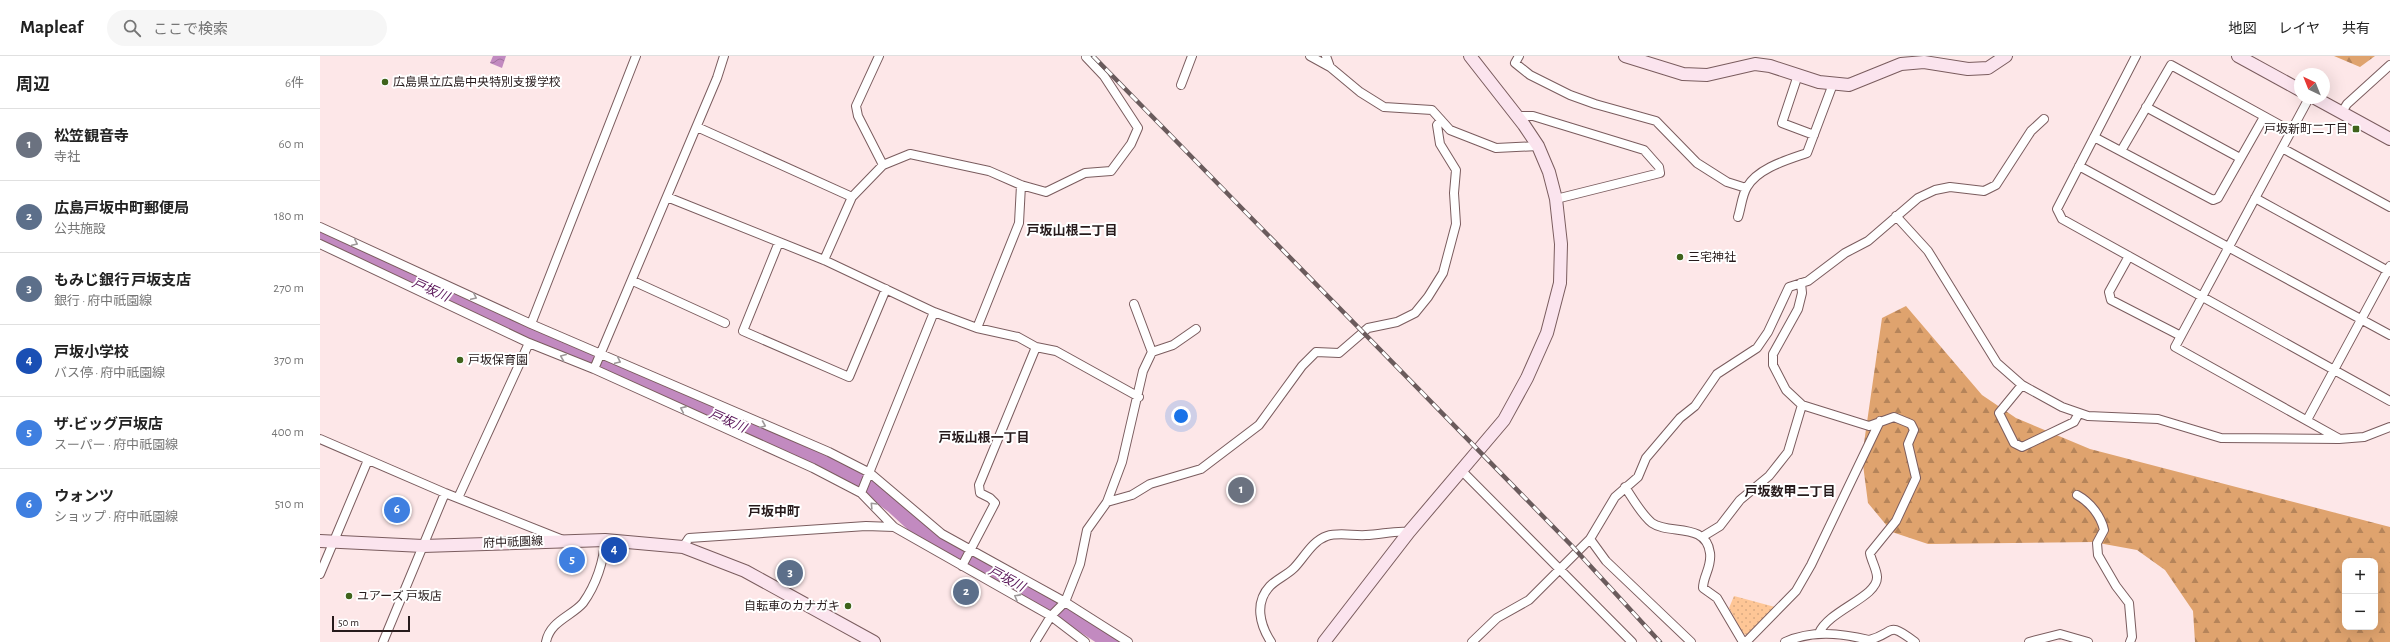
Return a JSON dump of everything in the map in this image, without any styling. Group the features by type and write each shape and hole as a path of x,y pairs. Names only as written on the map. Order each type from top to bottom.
{"street":[{"path":"531,324 636,56"},
{"path":"594,369 633,281 697,127 724,56"},
{"path":"880,56 856,106 858,116 884,165"},
{"path":"1181,85 1192,56"},
{"path":"1310,56 1330,67 1360,92 1384,108 1432,110 1450,130 1496,148 1538,146"},
{"path":"1326,56 1330,67"},
{"path":"1324,642 1409,532 1504,420 1527,378 1547,333 1560,283 1561,244 1556,199 1538,146 1517,116 1470,56"},
{"path":"1519,56 1515,63 1530,75 1570,95 1595,104 1656,121 1697,163 1727,182 1746,188"},
{"path":"1625,56 1683,74 1707,75 1755,64 1770,66 1833,84 1849,85 1901,64 1924,62 1968,70 1988,68 2006,56"},
{"path":"2136,56 2057,209 2062,219 2390,400"},
{"path":"2238,56 2294,87"},
{"path":"824,260 852,197 884,165 910,154 989,170 1021,185 1046,192 1085,173 1106,173 1118,165 1131,144 1138,128 1135,121 1104,76 1086,58"},
{"path":"2121,151 2170,65 2291,131"},
{"path":"2342,112 2347,104 2390,65"},
{"path":"1798,75 1782,123 1814,135"},
{"path":"1738,218 1746,188 1756,176 1785,161 1807,153 1833,84"},
{"path":"2306,104 2175,347 2308,420 2339,439"},
{"path":"2327,104 2390,139"},
{"path":"2146,107 2240,158"},
{"path":"1517,116 1533,116 1644,150 1659,167 1660,173 1556,199"},
{"path":"2094,137 2213,200 2218,198 2264,117"},
{"path":"1472,642 1497,618 1529,600 1590,539 1615,498 1625,486 1638,477 1646,458 1680,418 1695,406 1717,374 1756,348 1768,332 1786,290 1801,283 1868,241 1918,198 1935,190 1950,187 1984,191 1996,185 2032,131 2044,119"},
{"path":"1107,502 1132,495 1150,484 1200,469 1259,425 1298,372 1316,352 1339,352 1368,328 1397,322 1415,313 1442,273 1456,224 1454,198 1456,170 1438,138 1437,125 1441,120"},
{"path":"697,127 852,197"},
{"path":"2282,148 2390,207"},
{"path":"2079,166 2390,335"},
{"path":"977,328 1019,223 1021,185"},
{"path":"667,197 824,260 934,312 977,328 1018,337 1036,347 1056,351 1139,397"},
{"path":"2255,198 2389,269 2308,420"},
{"path":"1896,216 1928,251 1997,362 2022,385 2062,408 2079,413 2115,419 2158,419 2221,438 2339,439 2364,437 2390,427"},
{"path":"320,227 531,324 829,452 869,475 942,534 969,553 1063,604 1128,642"},
{"path":"779,242 743,331 850,377 886,289"},
{"path":"320,244 529,343 594,369 862,490 894,527 1053,614 1085,642"},
{"path":"2129,256 2109,292 2112,300 2181,336"},
{"path":"633,281 725,323"},
{"path":"1801,283 1802,293 1798,309 1773,354 1773,365 1786,390 1802,406 1869,426 1894,417 1911,424 1914,430 1908,444 1916,478 1896,521 1870,553 1877,575 1874,587 1867,594 1831,616 1823,623 1819,633"},
{"path":"1035,642 1053,614 1063,604 1080,564 1087,530 1107,502 1122,462 1139,397 1143,371 1152,352 1134,304"},
{"path":"862,490 934,312"},
{"path":"1152,352 1173,345 1196,329"},
{"path":"458,498 529,343"},
{"path":"963,564 995,503 980,493 978,485 1036,347"},
{"path":"2022,385 1999,413 2014,443 2022,447 2074,422 2079,413"},
{"path":"1702,537 1720,526 1740,500 1769,476 1788,452 1802,406"},
{"path":"1746,642 1796,590 1810,566 1880,421"},
{"path":"320,439 445,493 564,540"},
{"path":"320,574 368,460"},
{"path":"1461,470 1632,642"},
{"path":"1625,486 1643,513 1654,524 1688,531 1702,537 1710,552 1710,566 1703,580 1703,588 1717,598 1742,642"},
{"path":"383,642 445,493"},
{"path":"2078,495 2088,500 2102,524 2104,530 2097,543 2098,555 2116,586 2129,603 2132,637 2130,642"},
{"path":"683,547 689,538 866,526 894,527"},
{"path":"1271,642 1263,630 1259,615 1263,597 1270,586 1294,569 1317,542 1326,536 1367,535 1402,531 1409,532"},
{"path":"1590,539 1606,561 1691,642"},
{"name":"府中祇園線","path":"320,542 423,546 564,540 605,540 683,547 744,570 868,640"},
{"path":"546,642 557,624 583,602 604,561 605,540"},
{"path":"1785,642 1798,636 1819,633 1849,635 1869,640 1888,630 1896,629 1915,642"},
{"path":"2029,642 2060,634 2088,642"}],"green space":[{"path":"2334,56 2375,56 2360,67"},
{"path":"1906,306 1982,395 2016,418 2090,449 2390,527 2390,642 2195,642 2193,611 2165,570 2137,550 2093,542 1928,544 1892,532 1868,503 1862,457 1882,318"}],"shaded area":[{"path":"1734,596 1775,607 1747,635 1743,634 1729,608"}],"water":[{"path":"493,56 506,56 502,68 490,63"}],"waterway":[{"name":"戸坂川","path":"320,235 403,277 467,303 694,406 805,452 855,475 895,505 930,537 1049,601 1113,642"}],"railway":[{"path":"1093,56 1572,546 1660,642"}],"place":[{"name":"広島県立広島中央特別支援学校","path":"385,82"},
{"name":"戸坂新町二丁目","path":"2356,129"},
{"name":"三宅神社","path":"1680,257"},
{"name":"戸坂保育園","path":"460,360"},
{"name":"松笠観音寺","path":"1241,490"},
{"name":"ウォンツ","path":"397,510"},
{"name":"戸坂小学校","path":"614,550"},
{"name":"ザ•ビッグ戸坂店","path":"572,560"},
{"name":"もみじ銀行 戸坂支店","path":"790,573"},
{"name":"広島戸坂中町郵便局","path":"966,592"},
{"name":"ユアーズ 戸坂店","path":"349,596"},
{"name":"自転車のカナガキ","path":"848,606"}],"district":[{"name":"戸坂山根二丁目","path":"1072,230"},
{"name":"戸坂山根一丁目","path":"984,437"},
{"name":"戸坂数甲二丁目","path":"1790,491"},
{"name":"戸坂中町","path":"774,511"}]}
